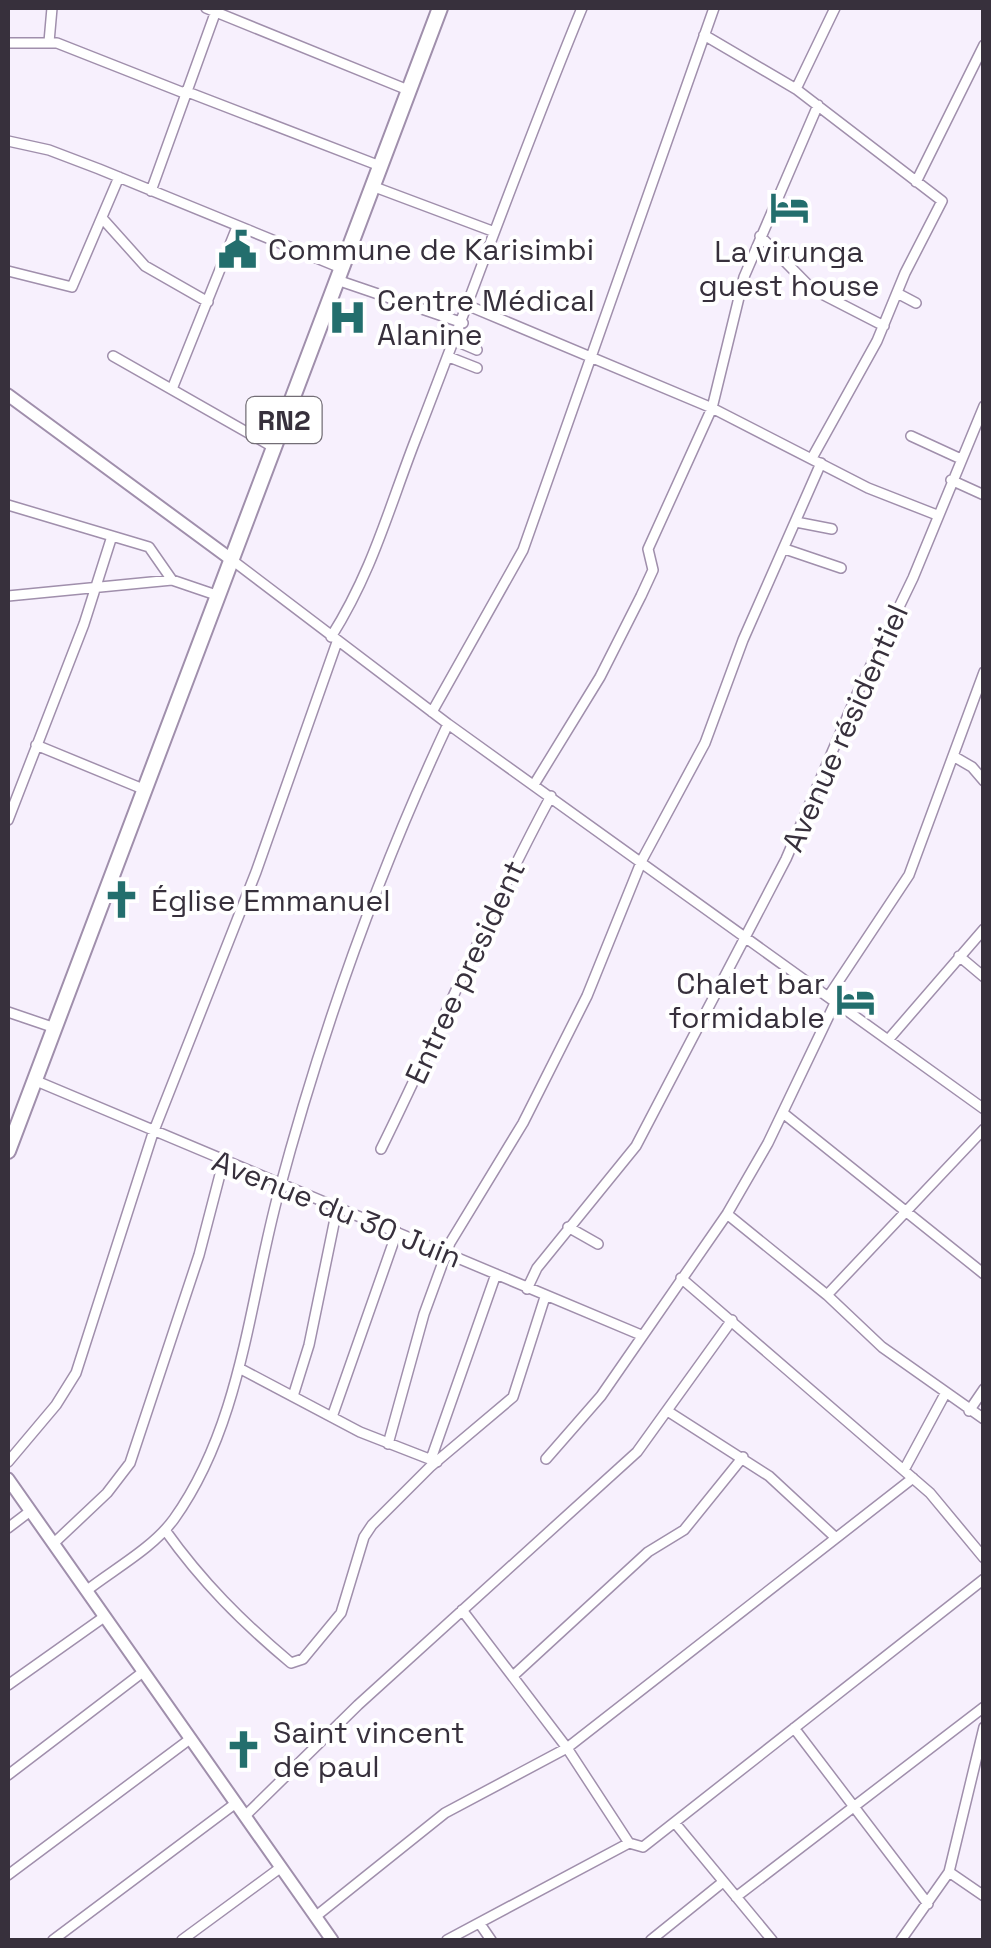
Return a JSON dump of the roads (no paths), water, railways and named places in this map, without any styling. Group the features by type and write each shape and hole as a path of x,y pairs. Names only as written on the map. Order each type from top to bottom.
{"highway":[{"name":"RN2","path":"8,1151 440,8"}],"main road":[{"path":"8,395 232,560"},
{"path":"8,1479 327,1939"}],"street":[{"path":"49,42 52,8"},
{"path":"8,1462 76,1373 153,1133 256,872 334,639 386,531 412,446 456,341 492,231 582,8"},
{"path":"432,712 518,562 714,8"},
{"path":"796,90 834,8"},
{"path":"151,191 213,9 408,90"},
{"path":"388,1444 424,1314 448,1252 478,1191 523,1123 570,1030 642,860 705,743 743,640 796,522 816,460 942,200 818,105 704,35"},
{"path":"8,44 49,42 92,54 380,166"},
{"path":"916,182 984,45"},
{"path":"534,783 600,678 653,570 648,548 712,408 744,277 818,105"},
{"path":"8,141 49,150 118,177 339,274 462,322"},
{"path":"8,271 72,287 118,177"},
{"path":"372,186 492,231"},
{"path":"102,218 145,266 208,302"},
{"path":"172,390 237,227"},
{"path":"760,236 812,289 884,326"},
{"path":"897,293 916,303"},
{"path":"469,306 712,408 937,515"},
{"path":"456,341 477,350"},
{"path":"114,356 274,447"},
{"path":"449,357 476,368"},
{"name":"Avenue résidentiel","path":"527,1288 568,1227 636,1146 786,860 984,406"},
{"path":"911,436 960,458"},
{"path":"951,480 984,495"},
{"path":"8,504 149,547 172,580"},
{"path":"796,522 832,529"},
{"path":"8,820 112,536"},
{"path":"785,550 841,568"},
{"path":"232,560 448,724 984,1109"},
{"path":"8,596 95,591 172,580 219,596"},
{"path":"546,1458 594,1405 727,1214 783,1113 832,1000 905,882 979,695 984,672"},
{"path":"86,1590 165,1530 186,1500 217,1435 239,1368 280,1186 332,1013 388,857 448,724"},
{"path":"36,745 143,789"},
{"path":"952,756 972,766 984,782"},
{"name":"Entree president","path":"381,1149 448,1012 492,906 551,796"},
{"path":"888,1040 984,929"},
{"path":"959,956 984,977"},
{"path":"8,1012 55,1028"},
{"name":"Avenue du 30 Juin","path":"34,1080 223,1163 448,1252 546,1298 641,1336"},
{"path":"783,1113 984,1274"},
{"path":"827,1294 984,1129"},
{"path":"53,1544 107,1493 130,1463 199,1255 223,1163"},
{"path":"294,1394 309,1346 338,1209"},
{"path":"727,1214 827,1294 861,1329 984,1419"},
{"path":"568,1227 598,1244"},
{"path":"332,1417 397,1232"},
{"path":"434,1460 496,1274"},
{"path":"681,1278 913,1478 945,1508 984,1558"},
{"path":"165,1530 216,1597 291,1663 296,1662 341,1613 368,1530 434,1460 513,1397 546,1298"},
{"path":"244,1816 462,1610 616,1472 669,1412 732,1320"},
{"path":"239,1368 388,1444 434,1460"},
{"path":"969,1411 984,1389"},
{"path":"904,1470 946,1394"},
{"path":"669,1412 743,1457 794,1496 836,1538"},
{"path":"513,1676 648,1552 692,1522 743,1457"},
{"path":"315,1918 444,1813 566,1748 913,1478"},
{"path":"8,1528 29,1512"},
{"path":"447,1940 629,1843 643,1846 984,1579"},
{"path":"462,1610 566,1748 629,1843"},
{"path":"8,1685 104,1617"},
{"path":"8,1774 143,1672"},
{"path":"736,1897 984,1706"},
{"path":"901,1940 949,1872 984,1727"},
{"path":"794,1728 928,1904"},
{"path":"8,1875 190,1739"},
{"path":"54,1940 236,1803"},
{"path":"674,1823 772,1940"},
{"path":"183,1940 280,1868"},
{"path":"949,1872 984,1896"},
{"path":"651,1940 723,1882"},
{"path":"480,1924 491,1940"}],"place":[{"name":"La virunga guest house","path":"789,207"},
{"name":"Commune de Karisimbi","path":"238,249"},
{"name":"Centre Médical Alanine","path":"347,317"},
{"name":"Église Emmanuel","path":"121,900"},
{"name":"Chalet bar formidable","path":"855,1000"},
{"name":"Saint vincent de paul","path":"243,1749"}]}
